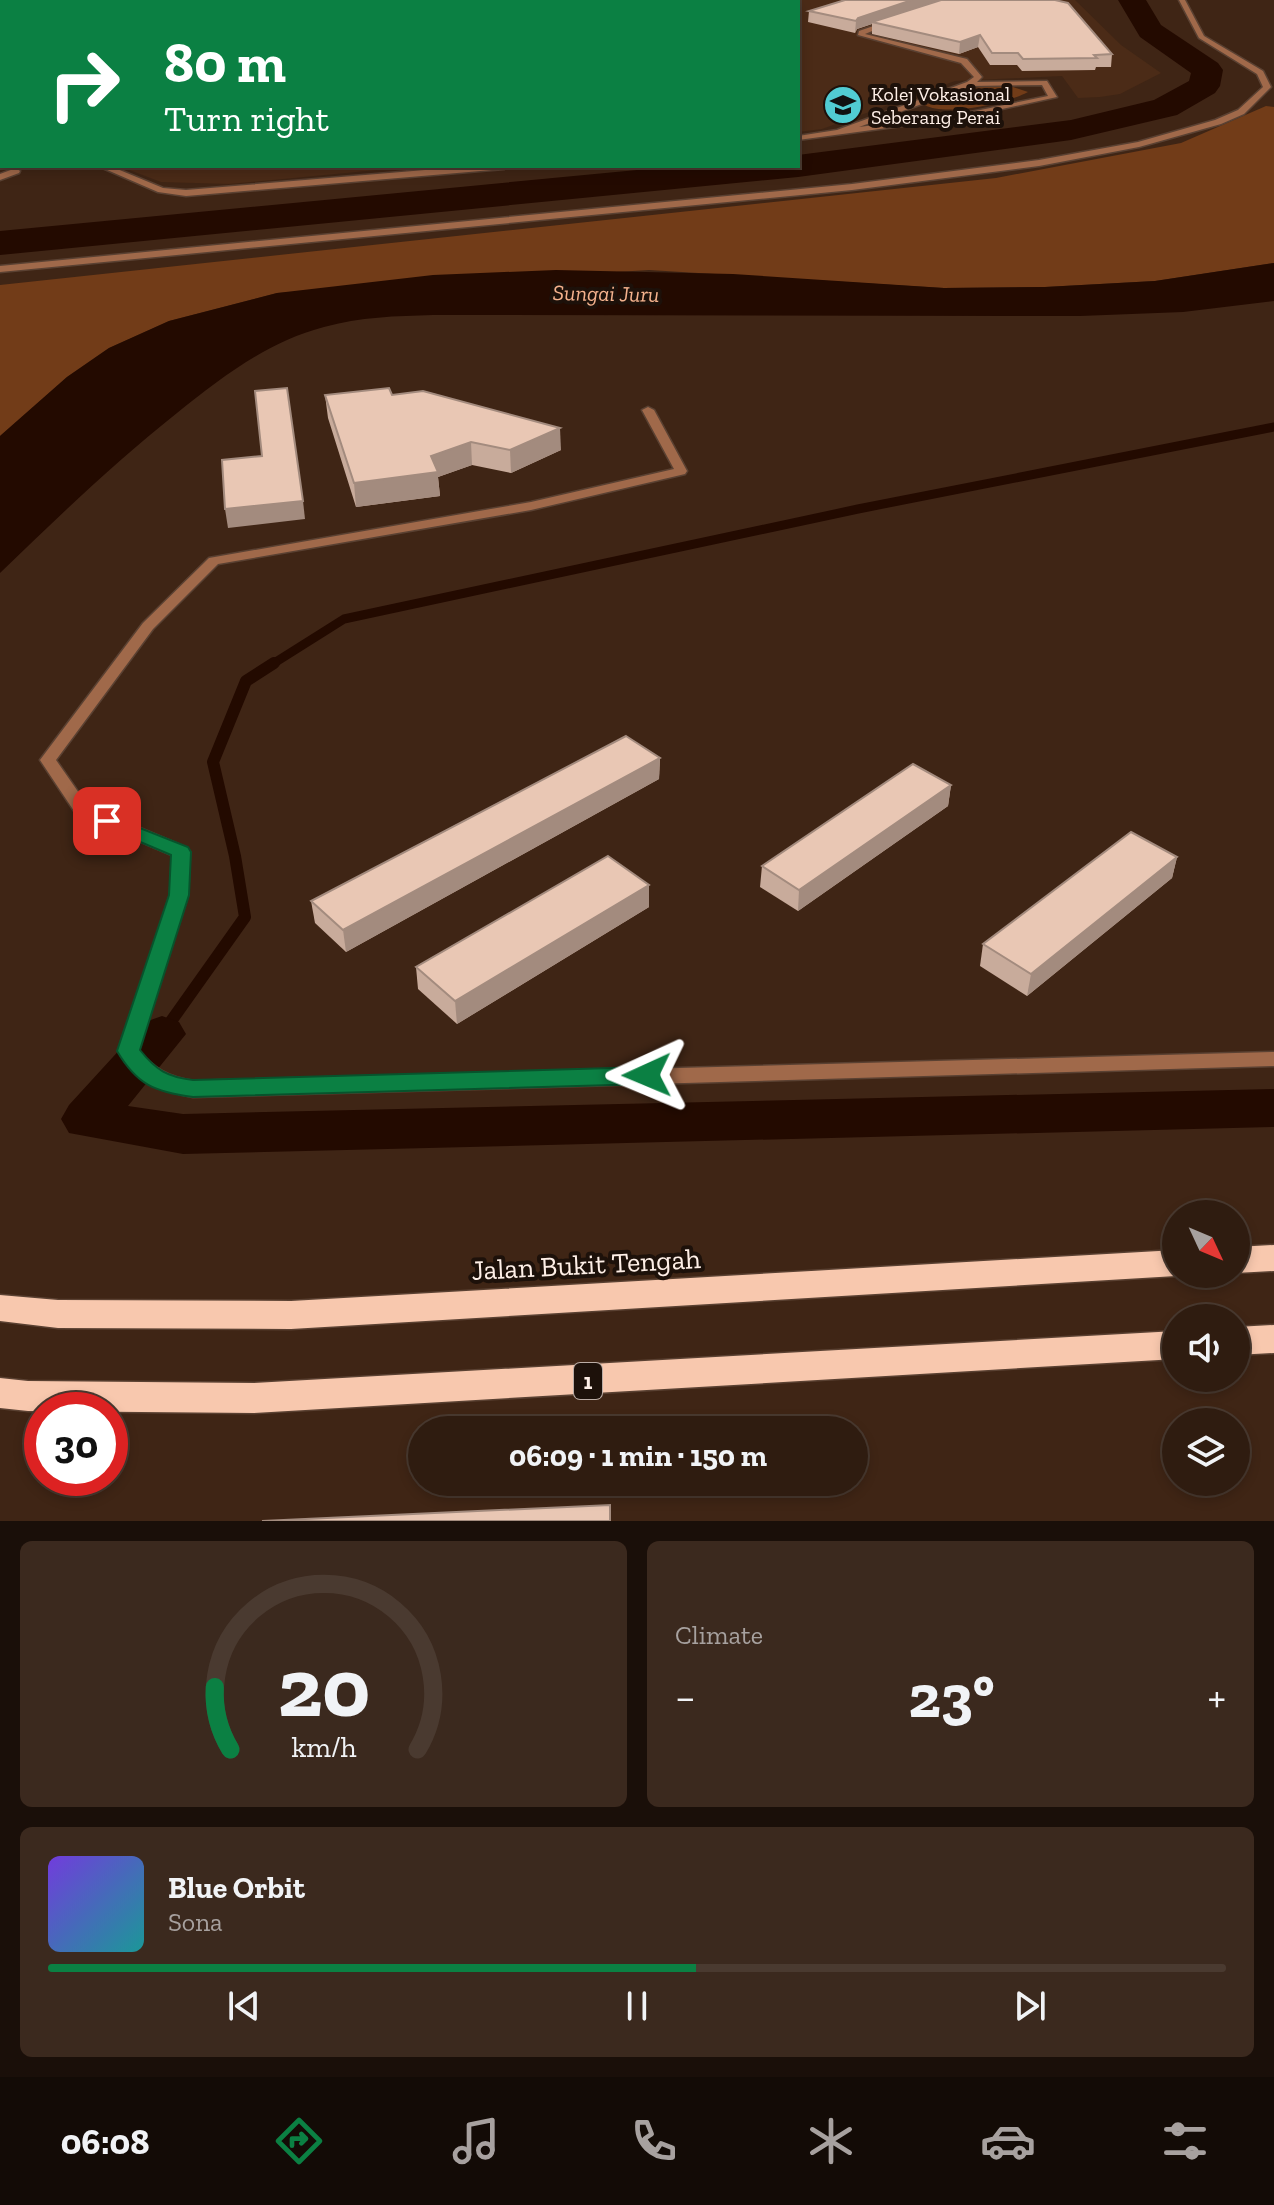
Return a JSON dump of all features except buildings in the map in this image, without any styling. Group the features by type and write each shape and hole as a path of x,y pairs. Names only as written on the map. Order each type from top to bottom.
{"highway":[{"path":"1250,1259 1274,1258"},
{"name":"Jalan Bukit Tengah","path":"0,1308 58,1314 291,1315 1162,1264"},
{"path":"1250,1340 1274,1339"},
{"name":"1","path":"0,1393 28,1396 254,1398 1162,1346"}],"street":[{"path":"0,269 852,187 1039,163 1139,144 1241,112 1267,87 1260,73 1201,37 1182,0"},
{"path":"901,18 872,27 861,32 862,35 964,61 978,77 970,84"},
{"path":"800,138 961,116 1053,97 1044,83 970,84 841,131"},
{"path":"0,177 16,171 9,168"},
{"path":"107,168 161,190 186,193 480,168"},
{"path":"648,410 681,471 531,506 214,561 148,626 48,760 82,810 181,852 179,895 128,1051 146,1073 164,1085 193,1089 1274,1059"}],"shaded area":[{"path":"800,0 1075,0 1121,45 1161,73 1120,94 1078,98 1062,76 955,81 822,129 800,132"},
{"path":"979,87 1013,87 1028,92 961,109 947,110 925,105"},
{"path":"1266,106 1274,107 1274,263 1155,281 1045,287 944,288 649,270 277,293 169,321 109,348 67,377 0,436 0,285 996,178 1181,143"},
{"path":"124,168 398,168 229,184 161,182"}],"water":[{"name":"Sungai Juru","path":"1274,263 1274,301 1183,312 1080,316 433,315 338,324 303,334 264,351 211,386 109,471 0,573 0,436 67,377 109,348 169,321 277,293 433,275 556,270 733,274 944,288 1045,287 1155,281"}],"waterway":[{"path":"800,166 1071,130 1165,108 1204,86 1207,70 1150,31 1132,0"},
{"path":"0,243 773,168"},
{"path":"271,665 344,619 858,509 1274,427"},
{"path":"162,1034 245,917 235,856 213,762 246,681 274,663"},
{"path":"162,1034 87,1119 183,1134 1274,1108"}],"place":[{"name":"Kolej Vokasional Seberang Perai","path":"843,105"}],"route":[{"path":"107,821 181,852 179,895 128,1051 146,1073 164,1085 193,1089 647,1075"}]}
